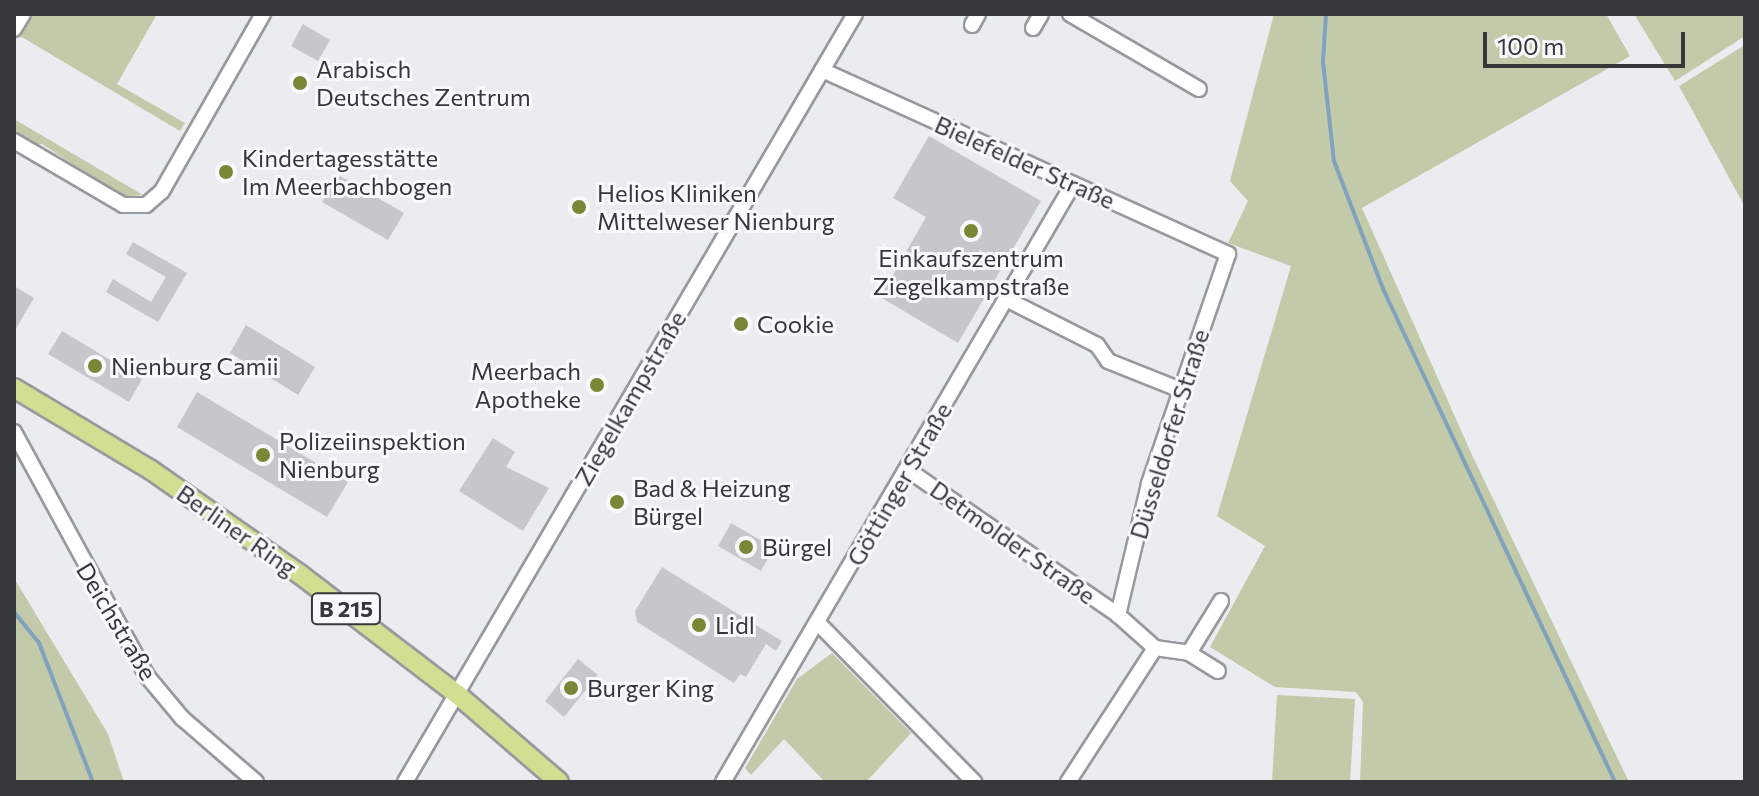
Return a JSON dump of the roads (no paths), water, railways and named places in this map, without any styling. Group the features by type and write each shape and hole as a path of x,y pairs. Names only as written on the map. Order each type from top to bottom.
{"main road":[{"name":"Berliner Ring","path":"16,394 163,478 458,695 559,782"}],"street":[{"path":"14,29 23,14"},
{"path":"14,141 123,205 146,205 162,191 263,14"},
{"name":"Ziegelkampstraße","path":"405,782 855,14"},
{"path":"1033,28 1041,14"},
{"path":"1070,14 1199,89"},
{"name":"Bielefelder Straße","path":"822,70 1228,254"},
{"name":"Göttinger Straße","path":"723,782 1073,184"},
{"name":"Düsseldorfer Straße","path":"1118,615 1149,484 1228,254"},
{"path":"1006,299 1097,345 1108,361 1181,390"},
{"name":"Deichstraße","path":"14,432 147,676 182,718 256,782"},
{"name":"Detmolder Straße","path":"908,470 1118,615"},
{"path":"1189,653 1221,601"},
{"path":"1118,615 1155,648 1189,653 1218,671"},
{"path":"818,623 974,782"},
{"path":"1068,782 1155,648"}],"waterway":[{"path":"1326,14 1323,62 1334,161 1384,291 1615,782"},
{"path":"14,612 39,643 93,782"}],"place":[{"name":"Arabisch Deutsches Zentrum","path":"300,83"},
{"name":"Kindertagesstätte Im Meerbachbogen","path":"226,172"},
{"name":"Helios Kliniken Mittelweser Nienburg","path":"579,207"},
{"name":"Einkaufszentrum Ziegelkampstraße","path":"971,231"},
{"name":"Cookie","path":"741,324"},
{"name":"Nienburg Camii","path":"95,366"},
{"name":"Meerbach Apotheke","path":"597,385"},
{"name":"Polizeiinspektion Nienburg","path":"263,455"},
{"name":"Bad & Heizung Bürgel","path":"617,502"},
{"name":"Bürgel","path":"746,547"},
{"name":"Lidl","path":"699,625"},
{"name":"Burger King","path":"571,688"}]}
